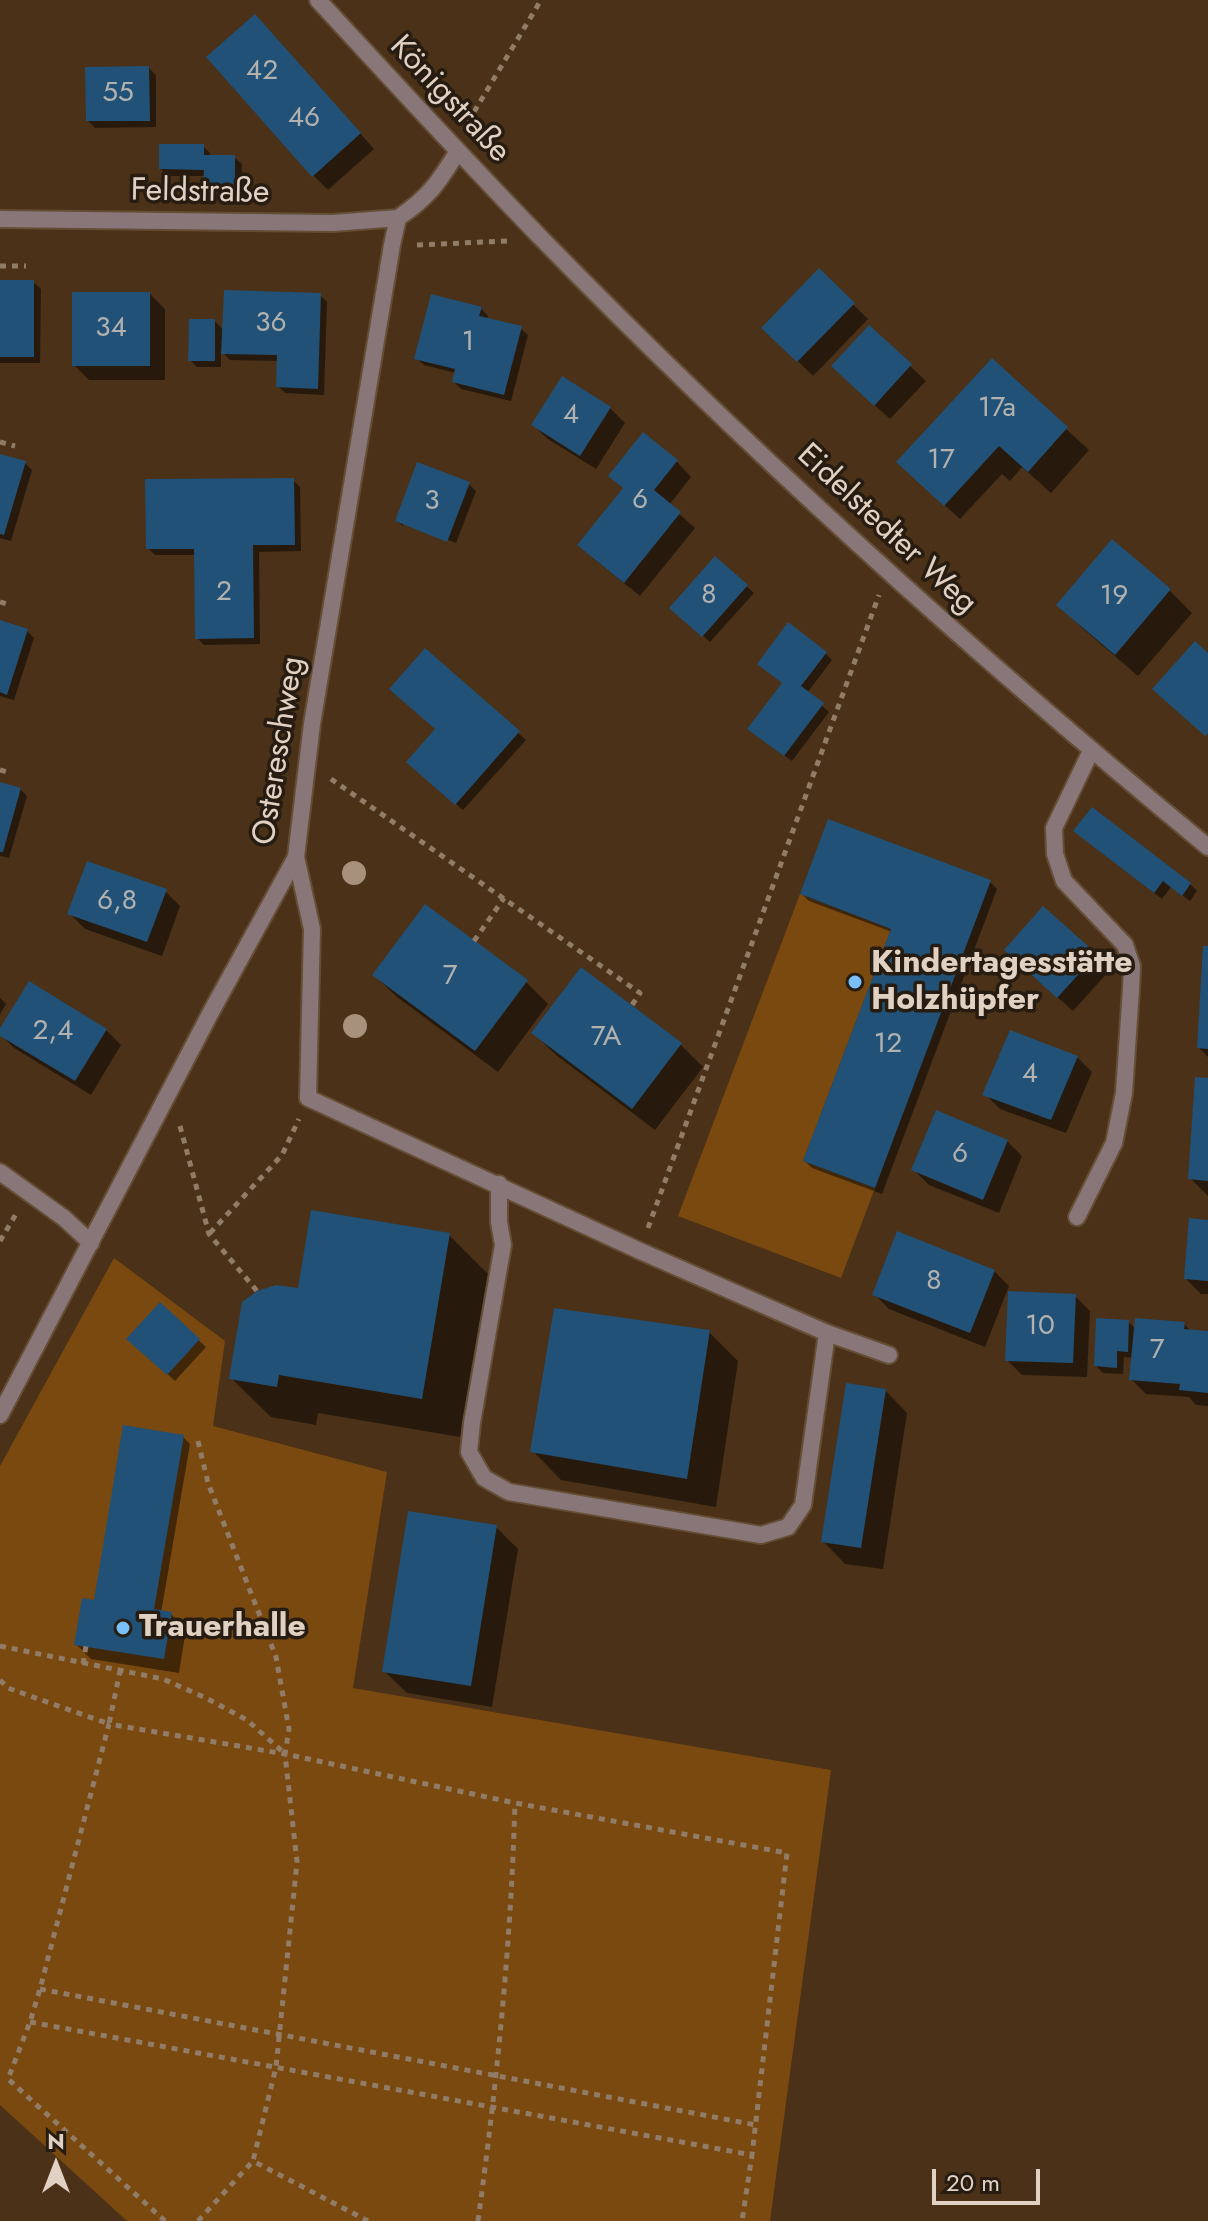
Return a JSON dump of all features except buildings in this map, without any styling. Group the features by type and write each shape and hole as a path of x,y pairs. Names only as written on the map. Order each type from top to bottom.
{"street":[{"name":"Königstraße","path":"318,0 541,238"},
{"path":"398,218 435,188 458,151"},
{"name":"Feldstraße","path":"0,219 333,223 398,218"},
{"name":"Ostereschweg","path":"0,1415 296,857 312,724 398,218"},
{"name":"Eidelstedter Weg","path":"541,238 665,361 888,571 1091,751 1208,847"},
{"path":"1077,1217 1114,1143 1124,1093 1132,966 1125,945 1064,881 1055,854 1054,828 1091,751"},
{"path":"296,857 312,929 308,1098 640,1251 827,1333 889,1355"},
{"path":"0,1172 64,1218 91,1243"},
{"path":"499,1184 499,1222 503,1245 469,1452 484,1478 509,1492 761,1535 788,1527 803,1505 827,1333"}],"path":[{"path":"458,151 469,120 541,0"},
{"path":"392,245 491,243 541,238"},
{"path":"0,266 26,266"},
{"path":"0,442 15,446"},
{"path":"640,1251 888,571"},
{"path":"0,602 10,605"},
{"path":"307,762 640,993 632,1005"},
{"path":"0,770 11,773"},
{"path":"474,941 504,898"},
{"path":"170,1090 209,1234 257,1291"},
{"path":"209,1234 282,1155 308,1098"},
{"path":"198,1441 208,1483 276,1657 289,1729 285,1754 297,1862 276,2067 253,2161 198,2221"},
{"path":"0,1646 163,1679 247,1720 285,1754"},
{"path":"83,1664 86,1646"},
{"path":"120,1671 40,1989 8,2079 165,2221"},
{"path":"0,1680 8,1688 109,1724 285,1754 515,1803 787,1853 742,2221"},
{"path":"478,2221 497,2075 513,1886 515,1803"},
{"path":"40,1989 756,2125"},
{"path":"30,2022 752,2155"},
{"path":"253,2161 368,2221"}],"shaded area":[{"path":"800,894 891,929 803,1161 875,1188 841,1278 678,1216"},
{"path":"114,1258 225,1341 213,1426 387,1472 353,1688 831,1770 770,2221 127,2221 0,2105 0,1466"}],"place":[{"name":"Kindertagesstätte Holzhüpfer","path":"855,982"},
{"name":"Trauerhalle","path":"123,1628"}]}
